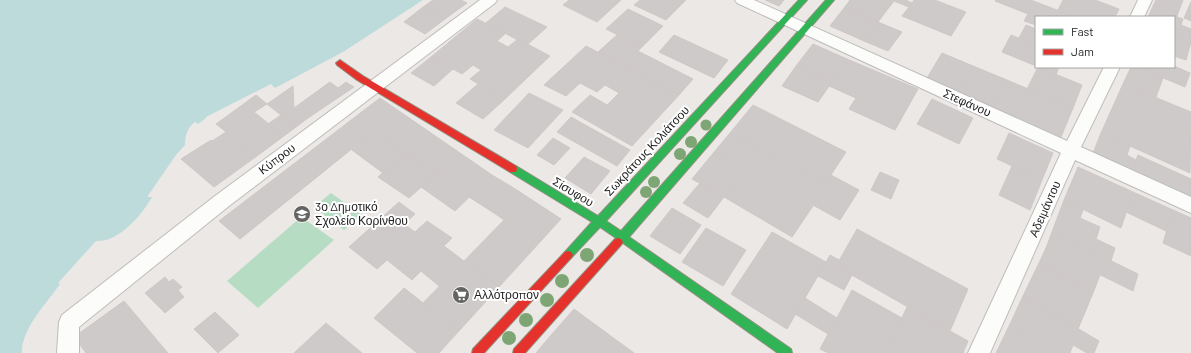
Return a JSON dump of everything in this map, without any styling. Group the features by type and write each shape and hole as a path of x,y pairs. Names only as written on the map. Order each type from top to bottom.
{"street":[{"name":"Κύπρου","path":"68,353 69,322 222,201 490,0"},
{"name":"Στεφάνου","path":"742,0 1191,205"},
{"name":"Σωκράτους Κολιάτσου","path":"477,353 803,0"},
{"path":"518,353 623,237 830,0"},
{"path":"1137,16 1145,0"},
{"name":"Σίσυφου","path":"340,63 360,78 623,237 787,353"},
{"name":"Αδειμάντου","path":"979,353 1071,150 1112,68"}],"green space":[{"path":"331,193 362,215 344,230 314,207"},
{"path":"301,217 334,240 258,308 227,281"}],"water":[{"path":"0,0 423,0 343,52 275,88 271,84 206,117 198,124 195,122 187,132 185,145 176,155 147,197 152,197 142,212 121,233 113,238 96,241 58,283 60,284 30,326 23,344 22,353 0,353"}],"building":[{"path":"433,0 461,0 467,3 445,19 423,7"},
{"path":"569,0 621,0 597,22 563,5"},
{"path":"640,0 686,0 666,20 634,5"},
{"path":"765,0 784,0 779,6"},
{"path":"850,0 862,0 887,10 878,22 844,8"},
{"path":"862,0 906,0 912,3 914,0 935,0 966,12 951,36 902,16 909,7 894,1 887,10"},
{"path":"1031,0 1072,16 1035,16 1035,25 1024,21 1028,14 995,1"},
{"path":"1063,0 1095,0 1119,9 1116,16 1073,16 1058,10"},
{"path":"1156,0 1183,0 1178,13 1154,4"},
{"path":"1191,2 1191,21 1184,18"},
{"path":"1154,4 1178,13 1177,17 1183,19 1181,25 1191,29 1191,42 1175,36 1175,16 1148,16"},
{"path":"423,7 445,19 425,34 404,22"},
{"path":"505,7 547,27 527,45 486,23"},
{"path":"844,8 878,22 864,41 830,26"},
{"path":"628,9 663,26 642,47 606,29"},
{"path":"477,19 506,33 497,41 508,47 518,39 550,56 505,99 470,79 481,70 473,65 462,74 431,57"},
{"path":"878,22 902,32 888,51 864,41"},
{"path":"1026,25 1035,29 1035,45 1019,38"},
{"path":"617,35 642,47 638,51 693,79 679,95 598,52"},
{"path":"674,35 728,60 714,78 659,52"},
{"path":"1011,35 1035,45 1035,66 1002,52"},
{"path":"1175,36 1191,42 1186,60 1175,56"},
{"path":"813,44 847,59 832,82 796,66"},
{"path":"586,46 679,95 632,146 572,112 590,95 607,105 619,93 605,85 597,92 580,83 566,96 544,85"},
{"path":"942,53 973,66 958,91 927,78"},
{"path":"431,57 453,69 434,86 411,73"},
{"path":"847,59 918,89 895,130 849,109 856,98 829,86"},
{"path":"796,66 832,82 818,102 782,86"},
{"path":"973,66 1007,80 993,107 958,91"},
{"path":"1175,66 1190,73 1185,87 1139,68 1175,68"},
{"path":"1038,68 1082,85 1073,108 1027,89"},
{"path":"1040,68 1059,68 1056,75"},
{"path":"1131,68 1139,68 1163,78 1156,97 1123,84"},
{"path":"1007,80 1073,108 1061,137 993,107"},
{"path":"330,82 338,88 346,82 354,87 308,118 294,108"},
{"path":"478,84 505,99 483,119 456,103"},
{"path":"1123,84 1191,112 1190,173 1101,133"},
{"path":"293,86 294,108 308,118 296,127 267,104"},
{"path":"529,93 563,110 528,148 494,130"},
{"path":"256,95 267,104 254,112 284,136 257,156 216,124"},
{"path":"380,98 460,153 436,174 381,136 368,136 240,239 219,221"},
{"path":"932,99 973,118 959,144 917,124"},
{"path":"753,105 846,152 825,184 730,133"},
{"path":"281,115 296,127 284,136 268,124"},
{"path":"571,117 630,150 617,166 557,132"},
{"path":"226,132 257,156 214,187 181,159"},
{"path":"730,133 825,184 831,175 859,190 840,220 715,151"},
{"path":"1009,133 1053,153 1042,180 997,159"},
{"path":"1101,133 1130,146 1127,155 1136,160 1132,171 1093,153"},
{"path":"368,136 381,136 405,153 383,173 352,150"},
{"path":"553,138 570,148 554,165 537,155"},
{"path":"715,151 746,169 724,197 692,179"},
{"path":"405,153 436,174 409,198 378,177"},
{"path":"460,153 492,175 455,211 421,187"},
{"path":"1138,155 1191,179 1186,196 1132,171"},
{"path":"584,157 610,171 591,194 565,178"},
{"path":"1012,166 1042,180 1030,210 999,195"},
{"path":"1078,167 1133,192 1121,228 1064,200"},
{"path":"746,169 813,206 792,237 724,197"},
{"path":"880,172 899,180 891,199 871,190"},
{"path":"492,175 517,190 494,213 469,197"},
{"path":"1191,180 1191,199 1186,196"},
{"path":"700,183 724,197 708,218 683,203"},
{"path":"517,190 561,219 499,287 464,261 504,220 494,213"},
{"path":"1133,192 1173,210 1166,231 1126,212"},
{"path":"1064,200 1083,210 1080,218 1100,227 1096,239 1115,248 1111,261 1052,232"},
{"path":"399,202 415,214 404,224 415,232 427,221 452,238 444,246 464,261 439,286 421,271 412,280 387,260 377,269 349,247"},
{"path":"672,208 701,225 680,254 650,236"},
{"path":"1173,210 1191,218 1191,256 1163,243"},
{"path":"706,228 746,250 723,286 682,262"},
{"path":"857,229 968,289 950,331 836,266"},
{"path":"772,232 826,262 787,329 731,294"},
{"path":"1052,232 1138,274 1133,291 1046,248"},
{"path":"1046,248 1100,275 1093,293 1039,263"},
{"path":"830,255 839,260 836,266 852,275 844,290 818,276"},
{"name":"Αλλότροπον","path":"464,261 499,287 459,331 423,303"},
{"path":"1039,263 1093,293 1078,329 1023,296"},
{"path":"165,277 169,282 173,279 182,287 178,290 184,297 165,313 145,293"},
{"path":"404,288 459,331 439,353 417,353 374,318"},
{"path":"852,290 902,318 885,353 828,353 820,349"},
{"path":"1023,296 1099,341 1094,353 1087,353 1073,345 1070,353 1058,353 1010,324"},
{"path":"805,298 837,318 828,334 795,314"},
{"path":"124,301 168,353 86,353 74,337"},
{"path":"907,307 968,341 963,353 885,353"},
{"path":"574,309 634,353 562,353 546,341"},
{"path":"215,312 239,335 218,353 194,329"},
{"path":"326,323 362,353 294,353"},
{"path":"1010,324 1058,353 996,353"},
{"path":"546,341 562,353 536,353"}],"traffic: fast":[{"path":"568,255 803,0"},
{"path":"618,242 830,0"},
{"path":"513,169 599,221 787,353"}],"traffic: jam":[{"path":"340,63 360,78 513,169"},
{"path":"518,353 618,242"},
{"path":"477,353 568,255"}],"place":[{"name":"3ο Δημοτικό Σχολείο Κορίνθου","path":"302,214"},
{"name":"Αλλότροπον","path":"461,295"}]}
